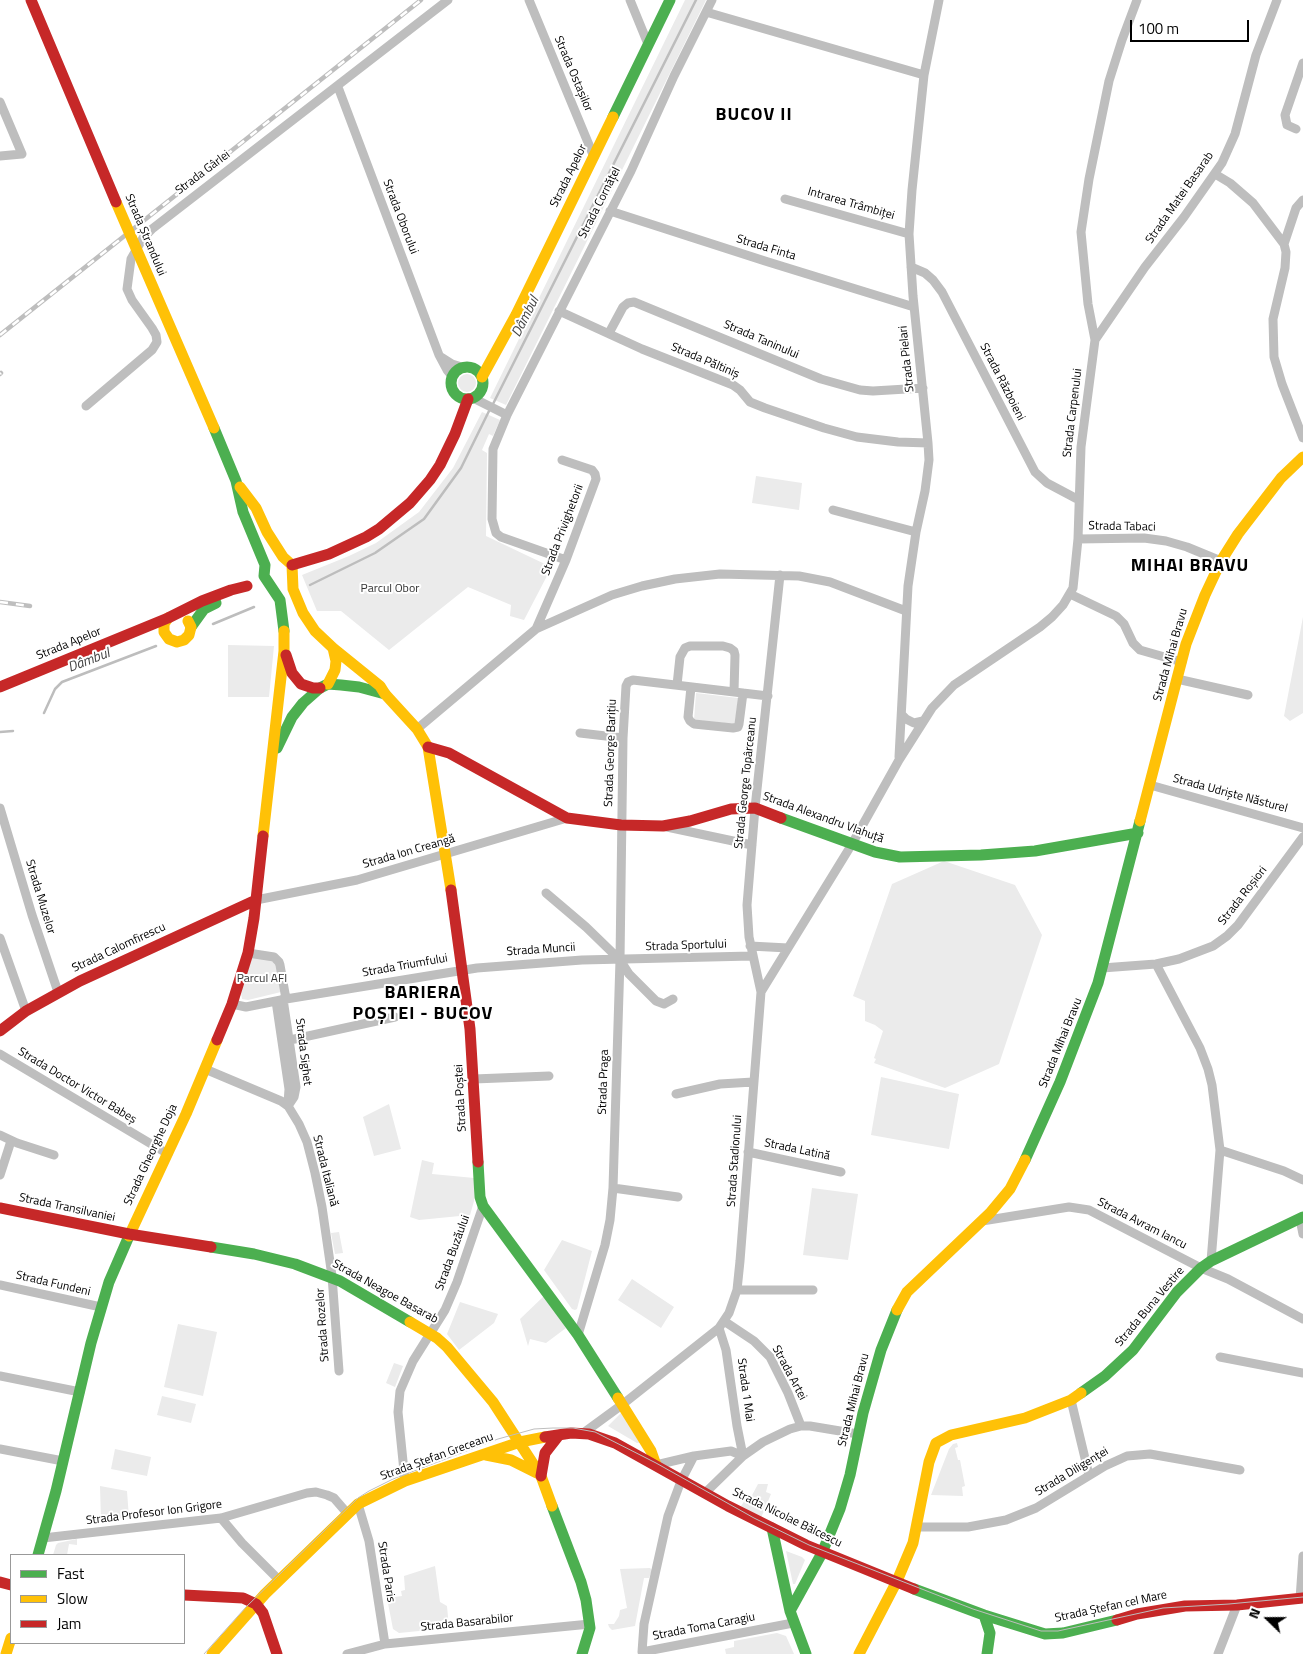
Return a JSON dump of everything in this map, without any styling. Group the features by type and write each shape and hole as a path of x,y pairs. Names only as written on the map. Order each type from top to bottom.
{"main road":[{"name":"Strada Ștrandului","path":"31,0 109,187 236,481 243,512 264,571"},
{"name":"Strada Apelor","path":"474,371 491,363 670,0"},
{"path":"169,620 166,636 172,641 177,642 187,637 191,627 204,610 234,595 247,586 264,571 269,560 283,557 292,565 317,558 348,546 379,529 420,492 440,465 471,399 480,392 482,387 474,371 460,369 453,377 452,386 471,399"},
{"name":"Strada Mihai Bravu","path":"790,1611 823,1552 846,1492 871,1384 898,1306 907,1292 981,1221 1010,1189 1034,1144 1080,1033 1102,968 1182,662 1198,611 1221,561 1238,534 1281,478 1303,457"},
{"name":"Strada Ștrandului","path":"236,481 256,508 267,532 283,557"},
{"name":"Strada Poștei","path":"292,565 293,590 303,613 315,631 333,648 376,681 385,694 400,708 417,729 428,747 434,771 463,969 474,1079 480,1197 483,1206 578,1335 623,1404 656,1465"},
{"name":"Strada Gheorghe Doja","path":"38,1554 101,1307 113,1271 168,1154 205,1069 232,1004 248,953 256,900 284,651 284,623 280,600 264,571"},
{"path":"169,620 210,599 247,586"},
{"path":"169,620 187,619 191,627"},
{"name":"Strada Apelor","path":"0,687 148,626 169,620"},
{"path":"324,686 335,670 336,661 333,648"},
{"name":"Strada Gheorghe Doja","path":"284,651 295,679 304,686 324,686"},
{"name":"Strada Poștei","path":"324,686 359,687 385,694"},
{"name":"Strada Gheorghe Doja","path":"271,764 292,717 303,703 324,686"},
{"name":"Strada Alexandru Vlahuță","path":"428,747 449,753 567,818 621,825 663,826 690,821 731,809 755,808 852,844 893,856 981,855 1035,851 1138,833"},
{"name":"Strada Calomfirescu","path":"0,1031 26,1011 58,992 243,904 256,900"},
{"name":"Strada Transilvaniei","path":"0,1208 129,1234"},
{"name":"Strada Buna Vestire","path":"917,1527 929,1462 936,1443 941,1439 1025,1418 1071,1400 1105,1376 1133,1350 1177,1292 1206,1265 1302,1219"},
{"name":"Strada Neagoe Basarab","path":"129,1234 254,1254 295,1264 332,1276 443,1342 493,1402 541,1476 581,1582 590,1624"},
{"name":"Strada Nicolae Bălcescu","path":"520,1442 559,1435 582,1434 597,1436 615,1442 705,1493 823,1552 984,1615 1023,1629 1045,1634"},
{"path":"483,1455 511,1460 533,1470 541,1476 545,1453 559,1435"},
{"name":"Strada Ștefan Greceanu","path":"212,1654 279,1580 347,1512 358,1504 374,1494 405,1481 520,1442"},
{"path":"859,1654 896,1582 913,1543 917,1527"},
{"path":"772,1528 793,1623 806,1654"},
{"path":"185,1595 243,1598 256,1604 263,1613 276,1654"},
{"name":"Strada Ștefan cel Mare","path":"1045,1634 1076,1630 1136,1614 1168,1608 1302,1599"},
{"path":"984,1615 990,1633 987,1654"},
{"path":"582,1654 590,1624"},
{"path":"6,1654 10,1641"}],"street":[{"name":"Strada Gârlei","path":"86,406 152,350 157,342 156,335 132,300 127,288 131,259 143,238 152,228 338,87 448,0"},
{"name":"Strada Ostașilor","path":"529,0 594,157"},
{"path":"630,0 648,44"},
{"name":"Strada Cornățel","path":"566,560 500,537 494,528 492,519 492,454 505,414 610,212 712,0"},
{"name":"Strada Pielari","path":"852,844 899,760 906,611 911,563 925,491 928,443 914,307 910,234 913,181 924,75 939,0"},
{"name":"Strada Carpenului","path":"899,760 939,699 954,685 1040,627 1063,605 1070,594 1074,582 1078,539 1081,447 1095,340 1088,304 1081,232 1110,81 1122,40 1137,0"},
{"name":"Strada Matei Basarab","path":"1095,340 1145,268 1215,174 1235,134 1256,55 1278,0"},
{"path":"706,12 924,75"},
{"path":"1296,129 1287,125 1285,115 1303,63"},
{"name":"Strada Oborului","path":"338,87 439,355 446,370 453,377"},
{"path":"0,102 22,154 0,156"},
{"path":"1215,174 1230,183 1253,203 1284,244 1286,252 1285,268 1273,320 1274,357 1282,384 1303,438"},
{"name":"Intrarea Trâmbiței","path":"786,199 910,234"},
{"path":"1284,244 1296,208 1303,200"},
{"name":"Strada Finta","path":"610,212 914,307"},
{"name":"Strada Războieni","path":"911,267 925,272 942,292 1035,472 1047,483 1079,500"},
{"name":"Strada Taninului","path":"609,333 623,307 628,303 634,302 822,379 848,387 873,391 923,388"},
{"name":"Strada Păltiniș","path":"560,311 642,349 733,385 750,402 773,411 857,437 898,442 928,443"},
{"path":"439,355 452,364 474,371"},
{"path":"471,399 505,414"},
{"name":"Strada Privighetorii","path":"536,629 566,560 596,479 592,470 562,460"},
{"path":"833,510 916,532"},
{"name":"Strada Tabaci","path":"1078,539 1144,538 1166,541 1187,547 1221,561"},
{"path":"417,729 536,629 612,595 650,584 720,574 807,577 830,582 906,611"},
{"name":"Strada George Topârceanu","path":"761,992 751,951 747,916 755,808 780,575"},
{"path":"1070,594 1116,616 1124,624 1133,643 1140,650 1182,662"},
{"path":"691,687 688,717 690,721 694,724 733,728 740,724 738,692 735,655 734,651 730,648 722,646 690,646 685,648 680,657 677,685 738,692 768,696"},
{"path":"1178,679 1248,695"},
{"name":"Strada George Barițiu","path":"621,825 625,692 628,682 632,680 677,685"},
{"path":"902,715 914,723 923,721"},
{"path":"580,733 623,738"},
{"name":"Strada Udriște Năsturel","path":"1150,785 1303,828"},
{"name":"Strada Muzelor","path":"0,808 32,915 58,992"},
{"name":"Strada Ion Creangă","path":"256,900 357,880 567,818"},
{"name":"Strada Praga","path":"578,1335 610,1220 613,1188 620,960 621,825"},
{"path":"663,826 752,845"},
{"name":"Strada Roșiori","path":"1102,968 1156,964 1197,954 1213,946 1238,925 1303,838"},
{"name":"Strada Stadionului","path":"582,1434 623,1404 721,1324 733,1302 737,1290 761,992 852,844"},
{"path":"546,893 586,927 620,960 629,974 656,1001 664,1004 673,999"},
{"path":"0,938 26,1011"},
{"name":"Strada Sportului","path":"620,960 788,948"},
{"name":"Strada Sighet","path":"248,953 270,956 280,965 281,1000 290,1040 296,1087 294,1097 288,1106"},
{"name":"Strada Muncii","path":"463,969 582,960 620,960"},
{"path":"1156,964 1183,1014 1208,1069 1215,1102 1220,1150 1206,1265"},
{"name":"Strada Triumfului","path":"232,1004 246,1007 463,969"},
{"path":"205,1069 265,1093 288,1106 289,1090 281,1000"},
{"path":"290,1040 395,1017"},
{"name":"Strada Doctor Victor Babeș","path":"0,1054 168,1154"},
{"path":"474,1079 549,1076"},
{"path":"676,1094 720,1084 753,1082"},
{"name":"Strada Italiană","path":"288,1106 307,1142 316,1174 332,1276"},
{"path":"0,1135 11,1141 54,1155"},
{"path":"0,1175 11,1141"},
{"path":"1220,1150 1284,1171 1303,1180"},
{"name":"Strada Latină","path":"748,1152 841,1172"},
{"path":"613,1188 678,1197"},
{"name":"Strada Buzăului","path":"405,1481 398,1402 400,1391 408,1370 441,1318 450,1299 483,1206"},
{"name":"Strada Avram Iancu","path":"981,1221 1029,1212 1079,1207 1097,1213 1206,1265 1228,1279 1303,1319"},
{"path":"1302,1219 1303,1234"},
{"name":"Strada Rozelor","path":"332,1276 339,1371"},
{"name":"Strada Fundeni","path":"0,1285 101,1307"},
{"path":"737,1290 813,1290"},
{"name":"Strada Artei","path":"721,1324 754,1341 770,1357 788,1393 801,1426"},
{"name":"Strada 1 Mai","path":"721,1324 743,1456"},
{"path":"1220,1357 1303,1373"},
{"path":"0,1376 80,1392"},
{"path":"1071,1400 1090,1475"},
{"path":"705,1493 743,1456 772,1436 801,1426 816,1426 858,1434"},
{"path":"0,1448 63,1461"},
{"path":"656,1465 694,1456 732,1451 743,1456"},
{"name":"Strada Diligenței","path":"917,1527 968,1527 1006,1520 1036,1508 1116,1460 1136,1454 1150,1454 1240,1470"},
{"name":"Strada Toma Caragiu","path":"694,1456 668,1516 644,1628 642,1653 793,1623"},
{"name":"Strada Profesor Ion Grigore","path":"43,1538 221,1518 316,1492 327,1494 334,1498 347,1512"},
{"name":"Strada Paris","path":"358,1504 369,1541 385,1644"},
{"path":"221,1518 279,1580"},
{"path":"1302,1599 1303,1556"},
{"path":"1218,1654 1237,1604"},
{"name":"Strada Basarabilor","path":"347,1654 373,1651 385,1644 590,1624"}],"green space":[{"path":"685,0 706,0 506,405 490,398"},
{"path":"463,374 471,374 476,379 474,390 463,392 458,387 458,379"},
{"name":"Parcul Obor","path":"482,412 500,420 493,436 489,434 482,450 487,453 486,536 547,565 548,574 524,620 510,616 511,605 468,587 389,650 341,611 317,611 302,575 376,543 419,512 453,468"},
{"path":"756,476 802,483 799,510 752,503"},
{"path":"1303,617 1303,713 1290,721 1284,716"},
{"path":"228,645 274,646 269,697 228,697"},
{"path":"696,693 738,698 735,724 694,720"},
{"path":"944,861 1015,885 1042,935 999,1064 945,1088 874,1063 883,1031 865,1021 865,1001 853,996 892,884"},
{"name":"Parcul AFI","path":"250,956 266,958 276,963 281,992 248,1000 242,999 241,993"},
{"path":"881,1077 959,1094 949,1149 871,1135"},
{"path":"389,1104 401,1149 374,1156 363,1117"},
{"path":"422,1160 434,1163 432,1174 474,1178 474,1201 470,1215 419,1220 410,1217"},
{"path":"812,1188 858,1194 848,1260 803,1255"},
{"path":"339,1232 343,1253 335,1254 331,1233"},
{"path":"562,1240 592,1251 577,1309 575,1310 572,1309 544,1270"},
{"path":"632,1279 674,1307 661,1328 618,1300"},
{"path":"544,1296 566,1328 546,1343 530,1339 528,1346 520,1319"},
{"path":"460,1302 498,1314 494,1323 459,1350 447,1334"},
{"path":"178,1324 217,1332 203,1396 164,1387"},
{"path":"394,1363 403,1366 395,1387 386,1383"},
{"path":"162,1396 196,1404 191,1423 157,1415"},
{"path":"621,1413 640,1443 608,1426"},
{"path":"957,1443 958,1447 955,1448 958,1460 960,1460 965,1486 962,1487 963,1496 931,1495 949,1449 953,1444"},
{"path":"115,1449 151,1457 147,1476 111,1469"},
{"path":"758,1484 768,1484 766,1492 771,1494 761,1518 741,1506 745,1500 749,1501"},
{"path":"100,1486 127,1491 129,1518 101,1520"},
{"path":"77,1539 77,1545 69,1544 67,1554 53,1554 58,1543"},
{"path":"786,1551 805,1560 795,1584 793,1584"},
{"path":"435,1566 440,1602 447,1606 449,1628 399,1633 393,1629 387,1598 402,1596 401,1591 405,1590 404,1576"},
{"path":"650,1568 652,1570 649,1578 644,1578 635,1626 612,1630 608,1624 614,1624 620,1610 627,1608 620,1569"},
{"path":"510,1613 510,1622 490,1624 489,1615"},
{"path":"777,1633 786,1636 794,1654 726,1654 725,1649 734,1647 734,1641"}],"waterway":[{"name":"Dâmbul","path":"493,404 696,0"},
{"name":"Dâmbul","path":"310,585 375,553 424,519 461,468 490,409"},
{"name":"Dâmbul","path":"213,624 254,607"},
{"name":"Dâmbul","path":"44,713 55,689 62,682 156,646"},
{"name":"Dâmbul","path":"0,732 13,731"}],"tram line":[{"path":"204,1654 246,1607 358,1498 393,1479 498,1439 534,1429 553,1428 573,1428 595,1432 656,1463 754,1518 809,1545 973,1609 1041,1631 1058,1631 1163,1608 1303,1597"}],"railway":[{"path":"0,335 421,0"},
{"path":"0,602 30,606"}],"traffic: fast":[{"path":"613,117 670,0"},
{"path":"467,367 478,372 483,383 478,394 467,399 456,394 451,383 456,372 467,367"},
{"path":"214,428 236,481 243,512 265,565 264,576 280,600 284,631"},
{"path":"191,627 204,609 216,603"},
{"path":"277,748 292,717 303,703 320,688 328,684 341,685 359,687 385,694"},
{"path":"781,818 875,852 900,857 981,855 1035,851 1138,833"},
{"path":"1025,1160 1060,1082 1098,983 1140,821"},
{"path":"478,1162 480,1197 483,1206 578,1335 618,1398"},
{"path":"1081,1393 1105,1376 1133,1350 1177,1292 1201,1268 1211,1261 1303,1217"},
{"path":"38,1554 56,1491 91,1343 109,1282 129,1236"},
{"path":"211,1247 254,1254 295,1264 340,1281 410,1322"},
{"path":"790,1611 822,1553 840,1509 850,1475 863,1413 881,1350 897,1310"},
{"path":"552,1506 586,1600 590,1628 582,1654"},
{"path":"772,1528 790,1611 806,1654"},
{"path":"914,1589 984,1615 1045,1634 1063,1633 1117,1620"},
{"path":"984,1615 990,1633 987,1654"}],"traffic: slow":[{"path":"482,377 516,315 613,117"},
{"path":"116,202 214,428"},
{"path":"1140,821 1186,644 1205,595 1221,561 1238,534 1281,478 1303,457"},
{"path":"240,487 256,508 267,532 283,557 292,565 293,589 303,613 315,631 333,648 336,661 335,670 328,684"},
{"path":"168,618 164,624 164,632 169,639 177,642 184,640 189,635 191,627 188,621"},
{"path":"263,836 284,651 284,631"},
{"path":"333,648 380,686 417,729 428,747 451,890"},
{"path":"129,1236 186,1114 217,1040"},
{"path":"897,1310 907,1292 990,1213 1010,1189 1025,1160"},
{"path":"410,1322 437,1338 447,1347 493,1402 541,1476 552,1506"},
{"path":"859,1654 897,1581 913,1543 929,1462 936,1443 951,1435 1025,1418 1071,1400 1081,1393"},
{"path":"618,1398 651,1451 656,1465"},
{"path":"212,1654 265,1594 358,1504 405,1481 520,1442 545,1437"},
{"path":"486,1455 511,1460 537,1473"},
{"path":"6,1654 10,1641"}],"traffic: jam":[{"path":"31,0 116,202"},
{"path":"292,565 329,554 366,537 379,529 410,503 440,465 455,434 468,399"},
{"path":"0,687 168,618 202,601 247,586"},
{"path":"286,655 292,673 301,684 320,688"},
{"path":"428,747 449,753 567,818 621,825 663,826 690,821 731,809 755,808 781,818"},
{"path":"217,1040 232,1004 248,953 254,918 263,836"},
{"path":"451,890 470,1029 478,1162"},
{"path":"0,1031 26,1011 80,981 256,900"},
{"path":"0,1208 129,1234 211,1247"},
{"path":"545,1437 571,1433 589,1434 615,1443 728,1506 806,1545 914,1589"},
{"path":"541,1476 545,1453 559,1435"},
{"path":"0,1582 10,1585"},
{"path":"185,1595 243,1598 256,1604 263,1613 277,1654"},
{"path":"1117,1620 1137,1614 1185,1606 1237,1605 1303,1598"}],"district":[{"name":"BUCOV II","path":"754,116"},
{"name":"MIHAI BRAVU","path":"1190,567"},
{"name":"BARIERA POȘTEI - BUCOV","path":"423,1004"}]}
